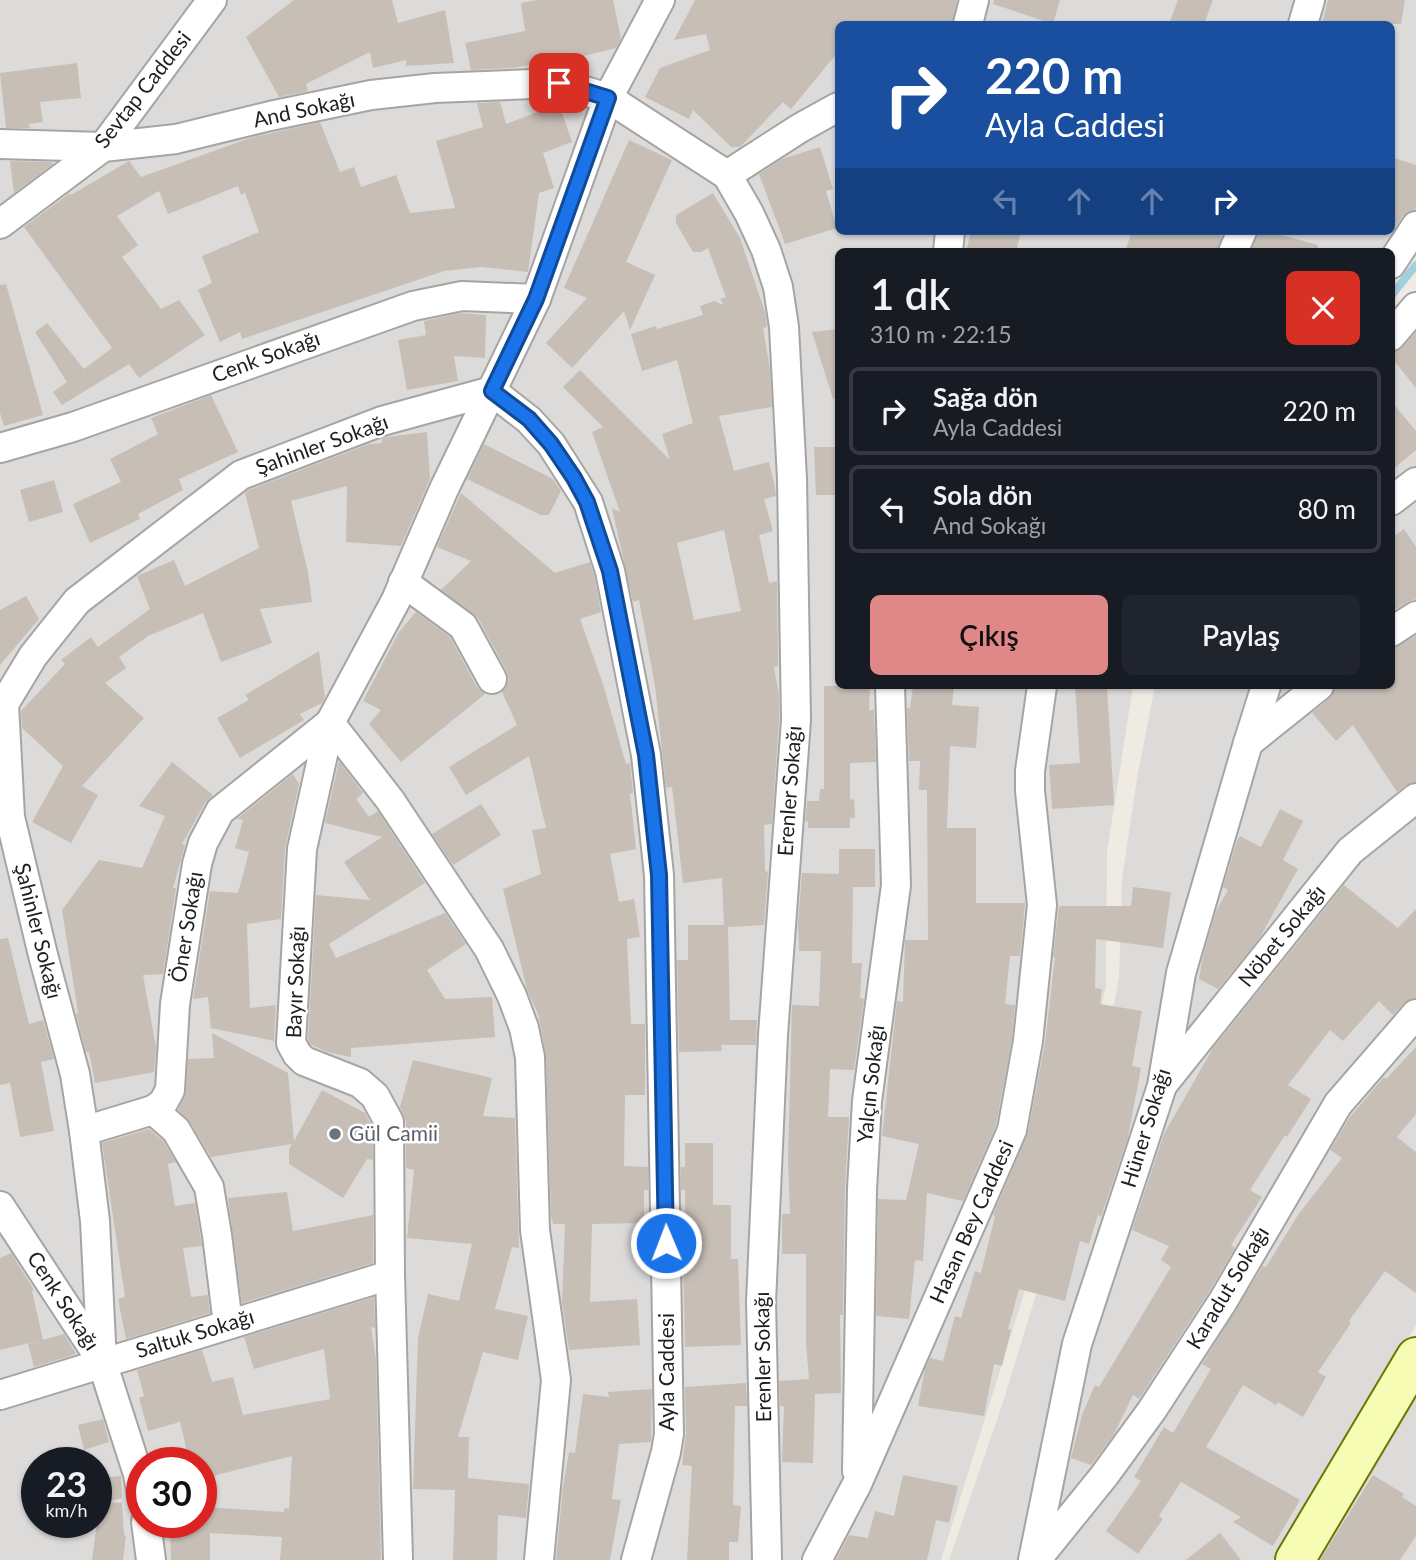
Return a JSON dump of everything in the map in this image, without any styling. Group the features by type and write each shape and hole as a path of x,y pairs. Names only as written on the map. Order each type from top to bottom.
{"street":[{"name":"Sevtap Caddesi","path":"0,224 103,147 212,0"},
{"path":"492,391 536,299 608,98 660,0"},
{"path":"969,21 974,0"},
{"path":"1304,21 1310,0"},
{"name":"And Sokağı","path":"0,144 103,147 176,139 371,95 435,88 559,83 608,98"},
{"name":"Erenler Sokağı","path":"608,98 727,175 766,250 778,287 784,327 792,479 796,720 773,1035 761,1302 767,1560"},
{"path":"727,175 835,109"},
{"path":"1395,258 1416,226"},
{"name":"Cenk Sokağı","path":"0,448 73,427 413,306 462,296 536,299"},
{"path":"1395,331 1416,307"},
{"name":"Bayır Sokağı","path":"398,1560 390,1275 389,1122 375,1096 360,1083 304,1061 291,1043 302,849 330,723 403,582 444,489 492,391"},
{"name":"Şahinler Sokağı","path":"129,1447 102,1362 96,1221 84,1130 75,1074 10,817 2,702 33,656 77,601 242,475 382,421 492,391"},
{"name":"Ayla Caddesi","path":"492,391 529,419 551,444 587,502 610,571 646,755 659,875 669,1434 636,1560"},
{"path":"1395,498 1416,482"},
{"path":"403,582 463,626 492,679"},
{"path":"1395,629 1416,616"},
{"name":"Yalçın Sokağı","path":"857,1484 862,1189 867,1101 896,885 890,689"},
{"name":"Hasan Bey Caddesi","path":"857,1484 1012,1130 1028,1041 1042,905 1030,791 1030,771 1042,689"},
{"name":"Hüner Sokağı","path":"1035,1560 1077,1344 1161,1086 1181,973 1265,689"},
{"path":"1248,743 1315,689"},
{"path":"330,723 390,800 489,948 524,1028 530,1057 535,1230 556,1380 540,1560"},
{"name":"Öner Sokağı","path":"153,1110 163,1103 170,1090 175,1004 197,864 208,834 220,811 330,723"},
{"name":"Nöbet Sokağı","path":"1161,1086 1350,850 1416,798"},
{"name":"Karadut Sokağı","path":"1035,1560 1104,1476 1152,1409 1223,1301 1338,1104 1416,1014"},
{"path":"84,1130 153,1110 176,1130 208,1187 218,1235 228,1324"},
{"name":"Cenk Sokağı","path":"0,1206 102,1362"},
{"name":"Saltuk Sokağı","path":"0,1395 390,1275"},
{"path":"1294,1560 1416,1357"},
{"path":"817,1560 857,1484"},
{"path":"148,1538 151,1560"}],"shaded area":[{"path":"0,0 1416,0 1416,244 1395,251 1395,248 835,248 835,689 1133,689 1107,852 1106,986 1063,1168 941,1560 0,1560"},
{"path":"1416,310 1416,1325 1273,1560 949,1560 1003,1402 1082,1145 1104,1060 1119,977 1122,879 1137,778 1154,689 1395,689 1395,334"},
{"path":"1416,1386 1416,1560 1312,1560"}],"building":[{"path":"294,0 392,0 398,23 445,10 454,63 406,66 406,60 373,68 370,52 306,84 308,91 279,97 246,37"},
{"path":"537,0 613,0 621,38 616,48 512,68 471,70 465,43 525,31 521,3"},
{"path":"695,0 957,0 953,21 835,21 835,56 791,109 783,102 740,147 731,147 693,110 689,119 645,97 660,68 710,50 706,34 674,40"},
{"path":"994,0 1060,0 1054,21 1044,21 993,4"},
{"path":"1178,0 1213,0 1205,21 1170,21"},
{"path":"1328,0 1405,0 1401,24 1395,24 1395,21 1323,21"},
{"path":"77,63 81,98 40,102 43,122 28,124 31,128 6,128 0,73"},
{"path":"500,102 506,124 559,104 572,142 543,153 554,188 539,193 528,272 481,267 444,271 242,339 240,332 220,342 198,290 212,283 202,256 259,232 245,193 241,195 238,186 168,214 159,191 117,216 138,245 122,257 161,309 179,300 205,335 139,378 129,364 62,405 53,392 67,382 35,332 47,323 84,369 112,348 24,227 70,193 71,195 129,161 141,177 250,138 320,122 340,172 354,167 361,187 396,175 410,213 455,208 436,141 483,127 477,103"},
{"path":"629,140 672,160 626,262 655,275 630,330 624,311 572,368 546,343 587,298 564,288"},
{"path":"820,147 833,189 826,191 835,229 785,244 759,174 782,159"},
{"path":"1395,158 1416,165 1416,209 1403,216 1395,227"},
{"path":"10,161 51,162 53,164 14,193"},
{"path":"713,193 740,238 765,312 767,327 763,328 770,370 772,407 719,416 734,471 769,462 775,487 776,496 764,499 773,531 759,535 769,583 777,581 778,666 774,667 779,695 772,824 764,825 765,871 768,872 764,925 728,927 730,1020 757,1020 756,1045 721,1045 722,1051 679,1052 677,960 688,960 688,925 724,925 722,878 683,883 672,787 666,788 655,686 639,600 633,602 612,508 620,512 592,432 603,427 563,387 580,370 670,460 662,434 693,423 677,360 642,371 631,334 703,315 700,306 714,301 724,305 720,299 726,297 708,248 693,252 676,223 676,215","holes":["724,530 741,611 694,620 677,543"]},
{"path":"970,235 1020,235 1017,248 967,248"},
{"path":"1131,235 1222,236 1218,248 1126,248"},
{"path":"1257,235 1281,235 1318,245 1318,248 1252,248"},
{"path":"6,284 43,415 4,426 0,413 0,285"},
{"path":"460,313 486,315 485,358 454,356 458,381 407,390 398,340 426,335 424,321"},
{"path":"835,329 835,399 833,399 812,332"},
{"path":"1416,332 1416,388 1395,362 1395,350 1403,347"},
{"path":"211,395 238,452 179,479 183,490 138,514 140,519 90,543 73,504 121,482 110,459 158,434 151,418"},
{"path":"1395,406 1416,431 1416,450 1395,468"},
{"path":"427,432 430,479 401,546 346,542 347,486 291,501 308,572 312,602 260,609 272,643 221,662 203,613 148,636 119,657 126,668 105,683 144,718 82,786 98,795 71,843 32,822 63,766 22,728 21,711 65,664 61,660 91,637 98,647 150,609 137,576 174,560 185,586 259,548 245,493 249,490 369,444 382,443 382,439 387,437"},
{"path":"484,444 553,479 561,491 549,515 541,515 467,479"},
{"path":"814,447 835,447 835,495 816,495"},
{"path":"54,480 63,512 29,522 20,490"},
{"path":"461,493 555,573 590,562 594,575 601,612 580,619 603,684 626,764 630,763 633,793 630,794 636,849 610,854 619,902 634,899 640,937 627,939 631,1024 645,1024 645,1095 625,1095 624,1166 648,1167 648,1190 644,1190 644,1223 592,1224 590,1302 637,1299 640,1345 569,1350 562,1303 565,1224 553,1224 551,1215 546,1054 538,1014 527,990 503,889 541,874 532,830 546,828 529,756 466,795 449,767 517,725 502,692 509,680 507,672 478,618 441,590 471,561 437,547"},
{"path":"1404,529 1416,547 1416,599 1395,610 1395,535"},
{"path":"26,596 39,619 0,665 0,610"},
{"path":"416,612 450,637 477,687 485,694 401,762 369,724 381,710 363,701 399,632"},
{"path":"1416,636 1416,782 1397,792 1353,725 1336,741 1312,713 1330,698 1334,689 1395,689 1395,647"},
{"path":"319,651 325,697 322,703 300,714 304,720 240,758 217,718 249,700 245,695"},
{"path":"824,686 835,686 835,689 870,689 869,710 874,710 876,762 850,763 850,800 854,799 855,818 850,818 850,828 808,828 808,821 805,822 807,801 819,801 820,789 824,789"},
{"path":"913,689 954,689 952,705 979,707 976,748 950,746 947,828 976,828 976,903 1025,905 1020,956 1010,956 1005,1004 1015,1005 1012,1039 996,1125 963,1201 927,1193 923,1261 915,1260 909,1319 876,1316 878,1199 906,1200 919,1144 882,1136 897,1001 903,1002 905,940 928,940 927,790 919,790 920,761 909,761 907,708 910,708"},
{"path":"1075,689 1107,689 1114,805 1052,809 1049,765 1080,763"},
{"path":"339,761 363,793 356,799 369,817 378,811 425,883 329,944 336,958 445,913 466,944 427,970 445,999 492,997 495,1037 351,1048 351,1057 327,1052 310,1044 308,1039 316,895 370,900 344,862 382,837 325,823"},
{"path":"172,762 213,795 205,803 182,844 185,845 173,888 176,888 163,974 143,975 156,1047 154,1072 95,1083 89,1052 86,1052 76,1014 78,1013 62,910 99,860 142,868 165,816 139,806"},
{"path":"293,774 299,784 285,848 281,919 247,924 250,1008 276,1005 274,1041 211,1028 208,997 193,999 210,891 238,893 249,852 235,848 243,820 237,819"},
{"path":"481,804 501,835 453,865 432,834"},
{"path":"1280,809 1303,821 1283,860 1298,869 1259,939 1218,989 1199,979 1216,911 1228,890 1223,887 1237,841 1240,836 1261,847"},
{"path":"839,849 875,849 875,887 853,887 852,963 862,963 860,998 864,999 854,1070 830,1069 828,1117 849,1117 843,1315 840,1315 841,1393 815,1394 813,1463 782,1462 784,1406 780,1406 779,1381 809,1379 806,1343 806,1254 782,1254 782,1214 790,1214 788,1161 792,1005 819,1006 821,951 799,951 802,873 839,874"},
{"path":"1344,885 1398,928 1416,909 1416,998 1404,1003 1393,1015 1379,1001 1343,1041 1330,1030 1288,1085 1311,1099 1250,1190 1262,1197 1231,1245 1235,1248 1139,1399 1133,1395 1113,1436 1091,1465 1071,1458 1082,1415 1095,1385 1099,1387 1171,1267 1161,1260 1169,1246 1132,1230 1164,1134 1213,1048"},
{"path":"1133,887 1171,892 1163,948 1096,939 1095,988 1102,989 1100,1004 1142,1011 1132,1066 1141,1068 1128,1137 1101,1217 1098,1215 1089,1244 1080,1241 1065,1301 1019,1289 1008,1329 1011,1330 1002,1366 994,1364 984,1416 918,1406 925,1369 930,1358 943,1361 955,1316 961,1318 975,1271 981,1273 995,1216 993,1215 1028,1133 1045,1043 1059,906 1131,906"},
{"path":"8,938 29,1024 43,1020 54,1059 41,1062 54,1131 20,1137 10,1083 0,1085 0,939"},
{"path":"212,1033 288,1073 294,1141 322,1090 365,1113 372,1126 373,1160 367,1159 343,1198 289,1164 289,1149 292,1144 211,1157 190,1122 178,1110 186,1092 188,1059 214,1058"},
{"path":"1416,1047 1416,1114 1397,1137 1416,1152 1416,1293 1385,1271 1349,1321 1351,1323 1318,1372 1326,1377 1303,1417 1278,1402 1276,1405 1243,1385 1206,1447 1300,1500 1273,1546 1233,1522 1241,1517 1181,1482 1159,1516 1163,1519 1138,1554 1106,1531 1141,1481 1134,1477 1164,1427 1173,1433 1211,1369 1202,1364 1263,1266 1266,1267 1298,1215 1342,1158 1330,1150 1350,1117 1384,1077 1386,1079"},
{"path":"413,1060 492,1078 483,1116 515,1118 519,1248 512,1247 495,1309 528,1316 518,1360 483,1352 458,1437 469,1437 468,1478 529,1484 526,1518 498,1515 497,1560 453,1560 455,1490 413,1489 418,1338 428,1294 459,1301 472,1244 407,1238 414,1170 406,1168 406,1122 400,1107"},
{"path":"149,1129 163,1141 176,1162 168,1164 175,1206 195,1203 202,1246 183,1248 191,1297 208,1295 210,1313 126,1339 118,1299 125,1297 102,1143"},
{"path":"685,1143 713,1143 713,1205 731,1205 731,1259 738,1259 741,1345 685,1347 685,1190 681,1190 681,1167 685,1167"},
{"path":"287,1192 293,1231 373,1215 373,1263 242,1303 228,1198"},
{"path":"11,1253 34,1290 32,1291 43,1340 0,1350 0,1258"},
{"path":"374,1297 375,1328 371,1327 376,1359 381,1560 280,1560 282,1537 217,1533 217,1508 284,1512 284,1508 289,1509 292,1456 217,1475 217,1447 186,1447 180,1422 148,1431 139,1398 144,1396 137,1370 202,1350 212,1382 233,1377 243,1415 330,1399 324,1349 254,1369 244,1337"},
{"path":"64,1334 76,1354 34,1367 28,1344"},
{"path":"746,1383 747,1406 735,1406 733,1505 741,1506 738,1542 729,1542 729,1560 687,1560 692,1466 682,1465 686,1434 685,1387"},
{"path":"652,1389 651,1442 619,1444 612,1499 621,1500 610,1560 556,1560 563,1487 569,1452 575,1453 583,1394 609,1397 608,1392"},
{"path":"103,1419 109,1442 83,1447 78,1425"},
{"path":"903,1475 958,1486 949,1523 936,1520 927,1560 836,1560 849,1535 868,1538 875,1511 894,1516"},
{"path":"1373,1475 1404,1494 1402,1497 1416,1506 1416,1536 1400,1560 1320,1560"},
{"path":"121,1476 122,1498 112,1501 112,1477"},
{"path":"112,1502 122,1503 126,1536 123,1560 92,1560 95,1538 112,1538"},
{"path":"1220,1533 1241,1560 1186,1560"},
{"path":"170,1538 210,1538 210,1560 171,1560"}],"waterway":[{"path":"1395,291 1416,265"}],"place":[{"name":"Gül Camii","path":"335,1134"}],"route":[{"path":"559,83 608,98 536,299 492,391 529,419 551,444 574,478 587,502 610,571 646,755 659,875 666,1243"}]}
